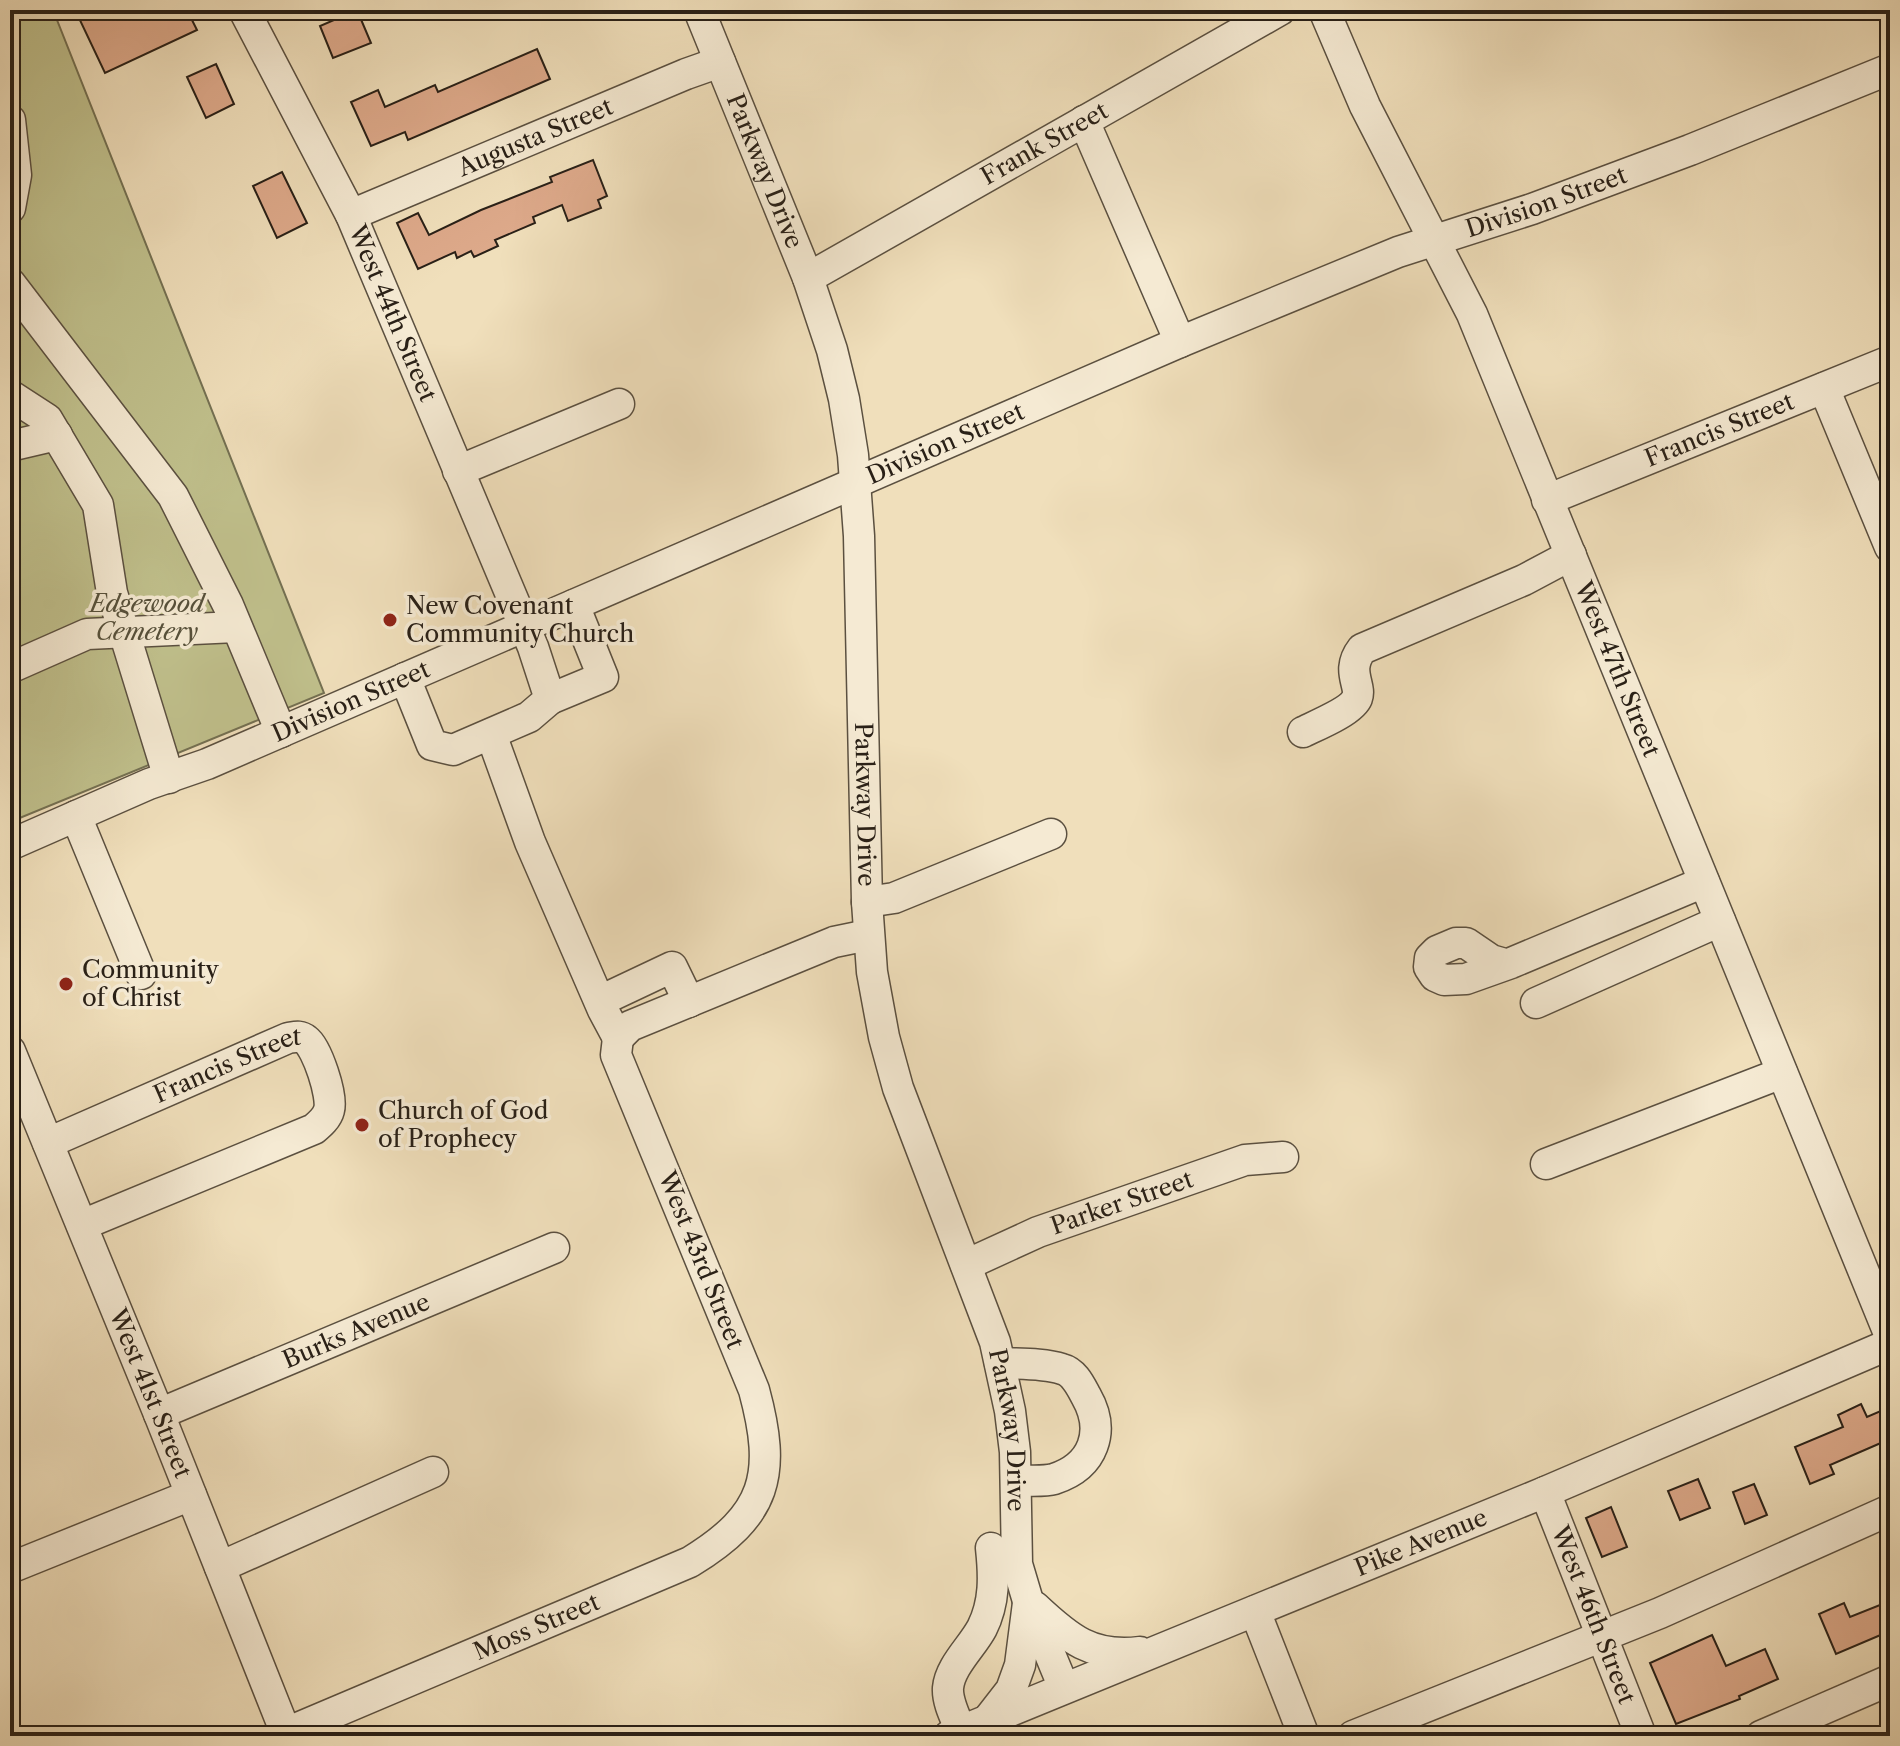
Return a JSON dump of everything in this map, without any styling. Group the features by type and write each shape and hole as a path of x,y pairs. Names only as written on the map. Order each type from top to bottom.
{"street":[{"name":"West 44th Street","path":"244,10 351,215 533,647 550,699"},
{"name":"Parkway Drive","path":"699,10 808,278 832,350 844,399 859,536 868,935 884,1037 898,1088 1000,1363 1010,1411 1017,1481 1017,1564 1028,1601 1064,1688"},
{"name":"Frank Street","path":"808,278 1280,10"},
{"name":"West 47th Street","path":"1324,10 1365,106 1472,314 1890,1336"},
{"name":"Augusta Street","path":"351,215 720,62"},
{"name":"Division Street","path":"10,845 281,732 1180,342 1398,252 1532,209 1890,69"},
{"path":"10,120 16,175 10,208"},
{"path":"1084,121 1180,342"},
{"path":"10,283 173,496 228,605 214,628"},
{"name":"Francis Street","path":"1547,500 1890,361"},
{"path":"1824,388 1890,547"},
{"path":"10,395 47,419 98,505 112,593 169,778"},
{"path":"458,471 619,404"},
{"path":"10,446 57,435"},
{"path":"1303,732 1336,715 1356,700 1358,694 1353,671 1362,649 1496,593 1571,555"},
{"path":"405,678 432,745 453,750 491,734 529,717 550,699 603,677 574,605"},
{"path":"10,668 87,634 214,628"},
{"path":"214,628 281,732"},
{"name":"West 43rd Street","path":"491,734 530,842 618,1038 616,1055 754,1390 766,1451 766,1471 761,1488"},
{"path":"76,816 141,974"},
{"path":"867,902 894,898 1051,834"},
{"path":"1505,964 1704,882"},
{"path":"1536,1003 1720,921"},
{"path":"618,1038 630,1026 834,942 868,935"},
{"path":"600,1001 672,967 689,1002"},
{"name":"Francis Street","path":"48,1143 288,1038 300,1036 309,1042 327,1083 330,1108 314,1129 82,1225"},
{"name":"West 41st Street","path":"10,1051 286,1735"},
{"path":"1546,1164 1782,1073"},
{"name":"Parker Street","path":"966,1265 1038,1232 1245,1160 1283,1157"},
{"name":"Burks Avenue","path":"159,1414 554,1248"},
{"name":"Pike Avenue","path":"958,1734 989,1718 1545,1492 1890,1344"},
{"path":"1000,1363 1064,1369 1077,1380 1091,1404 1096,1424 1096,1442 1087,1457 1071,1471 1052,1480 1017,1481"},
{"path":"220,1567 433,1472"},
{"name":"Moss Street","path":"286,1735 690,1562 734,1528 748,1513 761,1488"},
{"name":"West 46th Street","path":"1545,1492 1641,1736"},
{"path":"10,1568 191,1495"},
{"path":"1353,1736 1601,1637 1890,1510"},
{"path":"958,1734 948,1688 989,1611 994,1580 991,1548"},
{"name":"Parkway Drive","path":"989,1718 1011,1690 1020,1665 1028,1601"},
{"path":"1028,1601 1062,1633 1089,1649 1118,1655 1156,1651"},
{"path":"1255,1611 1304,1736"},
{"path":"1761,1736 1890,1680"}],"green space":[{"name":"Edgewood Cemetery","path":"10,10 53,10 324,693 10,822"}],"building":[{"path":"90,10 187,10 197,30 105,73 78,16"},
{"path":"357,10 371,43 333,58 320,26"},
{"path":"537,49 550,79 408,140 405,132 371,146 351,102 378,90 385,107 435,85 438,92"},
{"path":"216,64 234,104 206,118 187,77"},
{"path":"593,160 607,196 598,200 601,208 568,221 562,205 533,217 535,223 495,240 498,246 474,257 471,251 457,258 455,252 418,269 397,223 418,213 429,235 552,182 550,177"},
{"path":"282,172 307,223 277,238 253,186"},
{"path":"1861,1404 1867,1417 1890,1407 1890,1439 1830,1465 1834,1474 1810,1484 1795,1447 1843,1427 1838,1415"},
{"path":"1698,1479 1710,1508 1680,1520 1668,1491"},
{"path":"1754,1484 1767,1515 1745,1524 1733,1492"},
{"path":"1611,1507 1627,1547 1602,1557 1586,1518"},
{"path":"1890,1601 1890,1631 1836,1654 1819,1614 1844,1603 1850,1617"},
{"path":"1712,1635 1726,1666 1765,1649 1778,1679 1739,1696 1740,1699 1676,1724 1650,1663"}],"place":[{"name":"New Covenant Community Church","path":"390,620"},
{"name":"Community of Christ","path":"66,984"},
{"name":"Church of God of Prophecy","path":"362,1125"}]}
